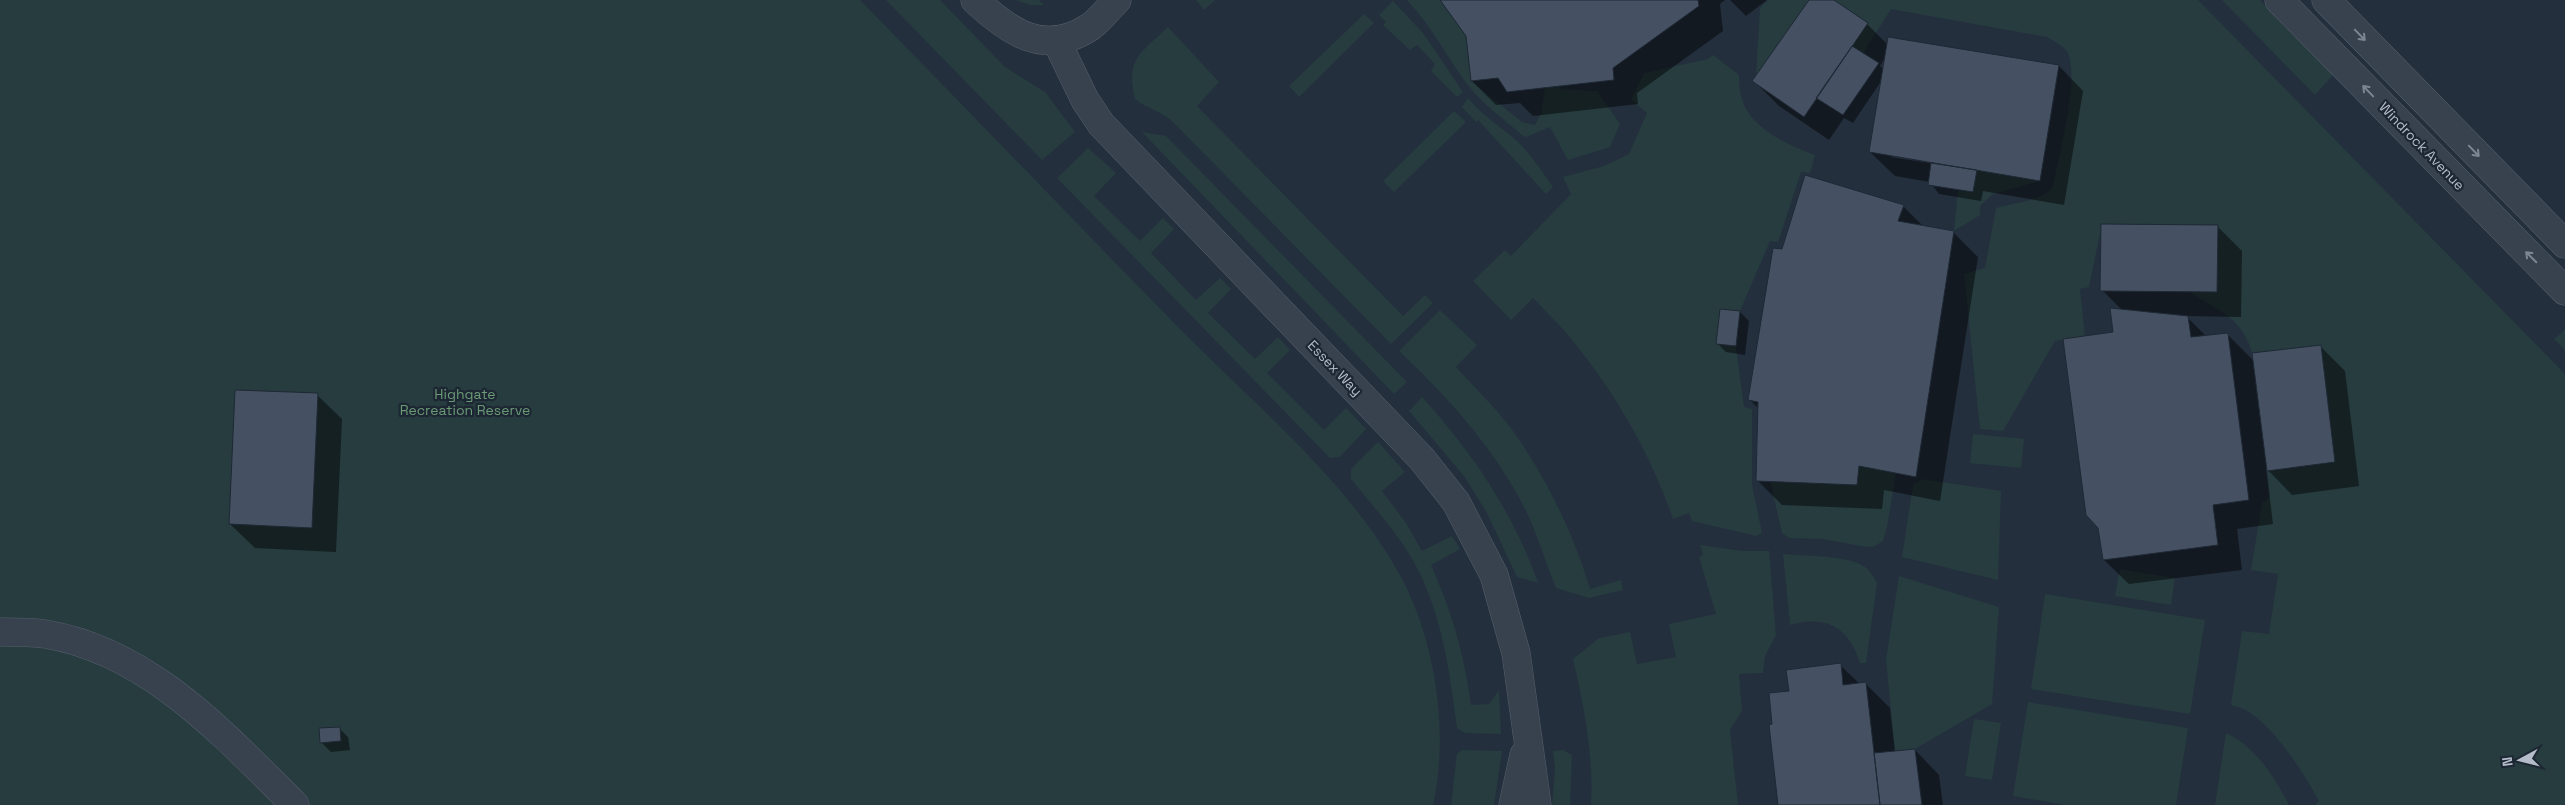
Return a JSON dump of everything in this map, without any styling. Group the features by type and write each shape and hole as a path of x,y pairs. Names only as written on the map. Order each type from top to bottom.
{"street":[{"path":"975,0 1010,30 1035,40 1056,40 1090,26 1117,0"},
{"name":"Windrock Avenue","path":"2279,0 2565,292"},
{"path":"2326,0 2565,244"},
{"name":"Essex Way","path":"1056,40 1085,100 1101,124 1422,459 1456,502 1494,575 1516,653 1537,805"},
{"path":"0,632 45,634 84,644 143,672 209,720 294,805"},
{"name":"Essex Way","path":"1513,805 1528,741"}],"green space":[{"name":"Highgate Recreation Reserve","path":"0,0 860,0 1180,329 1300,447 1356,510 1381,544 1402,579 1414,604 1431,660 1436,689 1440,749 1438,778 1433,805 0,805"},
{"path":"886,0 940,0 1005,67 1045,92 1075,132 1042,160"},
{"path":"1015,0 1039,0 1044,5 1030,5"},
{"path":"1196,0 1215,0 1204,10"},
{"path":"1407,0 1440,0 1466,36 1471,81 1522,122 1535,125 1541,114 1545,87 1559,86 1561,89 1597,91 1620,124 1610,147 1568,160 1550,127 1526,137 1523,136 1473,92 1424,20"},
{"path":"1768,0 1809,0 1756,76 1760,8"},
{"path":"1834,0 2198,0 2565,374 2565,805 2315,805 2319,801 2313,790 2279,741 2249,712 2231,705 2242,631 2269,634 2278,574 2251,570 2262,503 2270,496 2267,471 2335,462 2321,345 2252,353 2248,341 2236,323 2220,310 2190,292 2217,292 2218,225 2102,224 2089,287 2080,289 2085,336 2055,341 2003,431 1980,429 1964,274 1985,268 1996,208 2028,201 2043,195 2053,186 2064,136 2070,95 2070,60 2064,48 2047,37 1891,9 1863,53 1852,46 1868,23"},
{"path":"2222,0 2260,0 2333,75 2315,95"},
{"path":"1393,1 1423,33 1463,92 1457,97 1431,71 1435,64 1417,45 1410,50 1383,25 1386,22 1379,15"},
{"path":"1364,14 1374,23 1299,97 1289,86"},
{"path":"1168,27 1219,82 1197,106 1403,316 1425,295 1433,303 1391,344 1173,122 1135,99 1132,85 1134,65 1143,50"},
{"path":"1713,55 1739,75 1740,90 1745,106 1760,125 1781,140 1815,155 1810,173 1801,172 1778,242 1770,241 1740,311 1720,309 1716,344 1736,346 1744,407 1752,409 1752,485 1762,533 1756,536 1692,521 1689,513 1673,519 1664,494 1641,445 1614,398 1584,354 1533,298 1511,320 1473,281 1505,250 1511,256 1571,194 1563,177 1604,166 1629,154 1647,113 1631,99 1644,73 1708,59"},
{"path":"1468,98 1480,111 1514,138 1538,165 1553,187 1546,194 1478,120 1476,122 1462,107"},
{"path":"1454,111 1466,122 1394,192 1383,181"},
{"path":"1142,132 1166,136 1407,382 1394,394"},
{"path":"1088,148 1116,173 1094,196 1140,241 1163,218 1174,229 1151,253 1196,300 1220,278 1231,289 1208,313 1255,359 1278,337 1290,350 1267,373 1324,430 1346,408 1366,429 1340,457 1330,458 1057,178"},
{"path":"1977,170 2040,181 1993,194 1980,206 1980,215 1954,231 1958,190 1973,192"},
{"path":"1440,310 1477,345 1456,367 1504,419 1535,464 1567,526 1590,589 1621,580 1623,590 1589,598 1556,588 1527,513 1501,468 1486,446 1453,406 1399,351"},
{"path":"2565,329 2565,350 2554,339"},
{"path":"1422,397 1458,439 1489,484 1516,532 1538,583 1517,577 1487,513 1464,476 1409,411"},
{"path":"1973,434 2024,439 2021,468 1970,463"},
{"path":"1378,442 1405,472 1382,491 1406,523 1422,551 1452,536 1460,549 1431,565 1456,634 1465,668 1471,705 1489,704 1499,690 1501,734 1465,733 1457,728 1446,654 1433,606 1424,583 1413,560 1399,539 1351,479 1351,469"},
{"path":"1859,466 1896,473 1883,541 1873,547 1823,539 1789,538 1782,533 1770,481 1857,485"},
{"path":"1922,479 2001,491 1998,580 1902,557 1913,485"},
{"path":"1700,545 1742,551 1769,551 1776,635 1765,656 1763,673 1739,674 1742,711 1730,730 1738,805 1591,805 1590,750 1573,659 1599,638 1630,632 1637,664 1676,657 1669,624 1716,614 1699,557 1703,555"},
{"path":"1783,554 1848,560 1865,567 1870,572 1877,583 1866,663 1860,663 1849,640 1834,627 1825,623 1815,622 1790,625"},
{"path":"2120,569 2175,578 2171,605 2115,596"},
{"path":"1899,576 1999,607 1992,704 1915,749 1895,751 1886,660"},
{"path":"2045,594 2205,620 2190,714 2031,689"},
{"path":"2028,702 2188,728 2176,805 2065,805 2013,796"},
{"path":"1974,719 2001,723 1992,780 1965,776"},
{"path":"2226,733 2246,746 2263,763 2289,805 2215,805"},
{"path":"1462,750 1502,751 1494,805 1451,805 1457,754"},
{"path":"1563,750 1572,755 1570,805 1552,805 1555,770 1553,751"}],"building":[{"path":"1440,0 1698,0 1699,6 1613,68 1614,80 1507,92 1498,78 1471,81 1466,36"},
{"path":"1809,0 1834,0 1868,23 1804,117 1752,81"},
{"path":"1888,37 2059,65 2040,181 1869,152"},
{"path":"1852,46 1879,63 1843,115 1816,98"},
{"path":"1931,163 1977,170 1973,192 1928,185"},
{"path":"1805,175 1904,205 1898,221 1954,231 1916,477 1859,466 1857,485 1756,481 1758,402 1748,400 1773,248 1782,249"},
{"path":"2101,224 2218,225 2217,292 2100,291"},
{"path":"2110,308 2188,316 2191,337 2228,333 2249,500 2213,505 2218,545 2103,560 2098,528 2086,515 2063,339 2113,332"},
{"path":"1720,309 1740,311 1736,346 1716,344"},
{"path":"2321,345 2335,462 2267,471 2252,353"},
{"path":"235,390 318,393 312,528 229,524"},
{"path":"1841,663 1843,685 1866,682 1880,805 1778,805 1769,725 1772,724 1769,693 1789,691 1786,670"},
{"path":"340,727 341,741 320,743 319,728"},
{"path":"1915,749 1922,805 1880,805 1874,753"}]}
